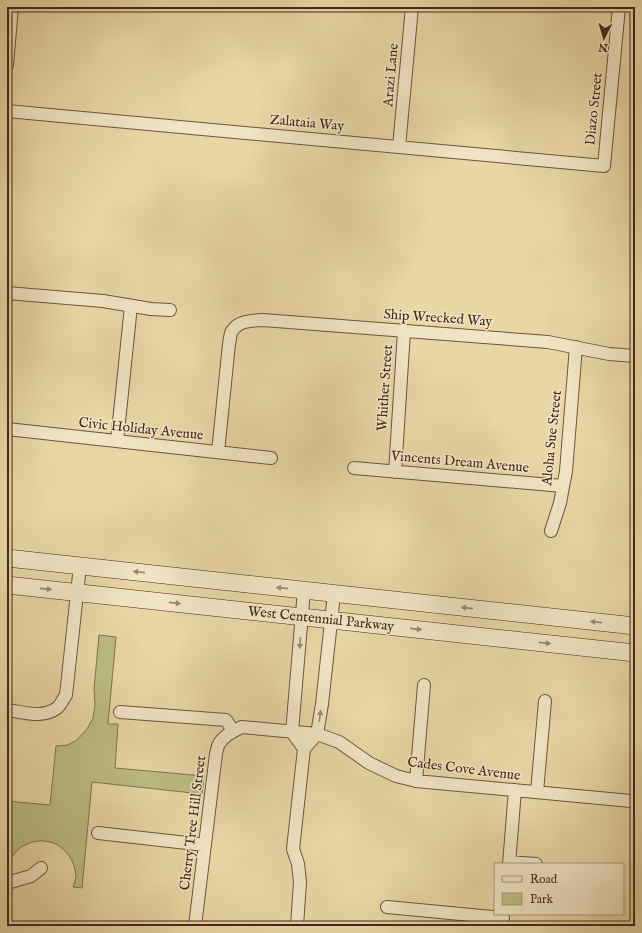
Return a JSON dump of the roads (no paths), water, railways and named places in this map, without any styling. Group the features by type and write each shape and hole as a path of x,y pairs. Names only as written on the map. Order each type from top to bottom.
{"main road":[{"name":"West Centennial Parkway","path":"7,558 635,626"},
{"name":"West Centennial Parkway","path":"7,584 635,653"}],"street":[{"path":"7,64 12,7"},
{"name":"Arazi Lane","path":"399,147 412,7"},
{"name":"Diazo Street","path":"604,166 619,7"},
{"name":"Zalataia Way","path":"7,111 604,166"},
{"path":"7,293 103,301 151,309 170,310"},
{"path":"117,441 131,306"},
{"name":"Ship Wrecked Way","path":"218,452 231,332 238,325 247,321 263,320 548,342 609,354 635,356"},
{"name":"Whither Street","path":"395,472 404,331"},
{"name":"Aloha Sue Street","path":"551,531 560,503 566,471 576,347"},
{"name":"Civic Holiday Avenue","path":"7,429 271,458"},
{"name":"Vincents Dream Avenue","path":"354,468 563,486"},
{"path":"7,710 30,714 45,714 58,707 66,695 80,566"},
{"path":"304,590 292,732 304,750"},
{"path":"297,926 300,882 298,864 293,850 304,750 318,734 334,594"},
{"path":"416,781 424,685"},
{"path":"537,792 545,701"},
{"path":"120,712 226,720 233,731"},
{"name":"Cades Cove Avenue","path":"233,731 242,727 318,734 339,742 369,763 396,776 416,781 631,801"},
{"name":"Cherry Tree Hill Street","path":"195,926 216,754 219,744 233,731"},
{"path":"509,863 515,790"},
{"path":"98,833 205,845"},
{"path":"7,883 30,876 42,868"},
{"path":"387,907 503,919"}]}
